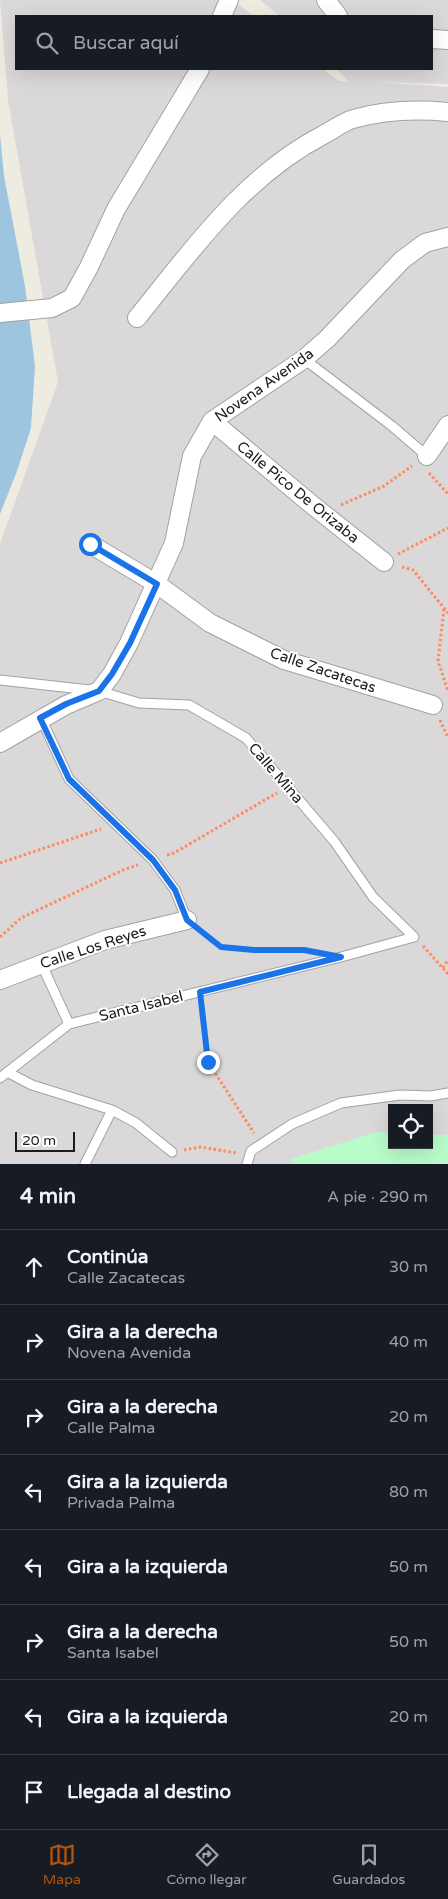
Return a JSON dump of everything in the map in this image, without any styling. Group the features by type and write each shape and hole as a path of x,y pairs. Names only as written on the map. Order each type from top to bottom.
{"street":[{"path":"222,15 229,0"},
{"path":"326,0 337,15"},
{"path":"433,39 448,40"},
{"path":"0,313 52,308 72,298 89,267 116,209 199,70"},
{"path":"137,318 206,232 250,187 297,148 352,119 397,110 448,112"},
{"name":"Novena Avenida","path":"99,691 112,674 130,643 157,584 174,543 192,456 212,421 304,359 327,339 402,260 425,243 448,236"},
{"name":"Calle Pico De Orizaba","path":"212,421 384,562"},
{"path":"423,459 448,425"},
{"name":"Calle Zacatecas","path":"90,544 157,584 210,623 284,660 434,705"},
{"path":"0,742 66,704 99,691"},
{"name":"Calle Los Reyes","path":"5,974 104,940 187,920"}],"lane":[{"path":"304,359 392,426 423,459"},
{"name":"Calle Mina","path":"0,680 99,691 139,704 189,705 246,738 334,841 373,897 414,937"},
{"path":"40,718 69,779 153,860 175,890 187,920"},
{"name":"Santa Isabel","path":"4,1075 69,1024 341,957 414,937"},
{"path":"41,963 69,1024"},
{"path":"4,1075 112,1110 136,1123 172,1152"},
{"path":"248,1160 251,1151 292,1124 341,1103 400,1095 431,1096 448,1093"},
{"path":"85,1164 112,1110"}],"path":[{"path":"322,513 384,486 423,459 448,494"},
{"path":"384,562 448,528"},
{"path":"384,562 413,570 448,613"},
{"path":"444,608 438,661 448,691"},
{"path":"0,863 86,832 116,825"},
{"path":"187,920 221,947 254,950 304,950 341,957"},
{"path":"414,937 448,974"},
{"path":"443,968 448,960"},
{"path":"200,992 208,1062 262,1144"},
{"path":"172,1152 200,1147 248,1160"}],"shaded area":[{"path":"0,0 232,0 253,15 15,15 15,70 324,70 339,81 348,81 337,70 433,70 433,15 279,15 260,0 448,0 448,84 373,82 448,87 448,1135 433,1135 433,1104 388,1104 388,1133 377,1132 292,1160 295,1164 0,1164 0,544 58,382 8,100"}],"green space":[{"path":"377,1132 388,1133 388,1149 433,1149 433,1135 448,1135 448,1164 295,1164 291,1159"}],"water":[{"path":"0,135 4,176 25,286 35,366 31,428 0,514"}],"route":[{"path":"90,544 157,584 130,643 112,674 99,691 66,704 40,718 69,779 153,860 175,890 187,920 221,947 254,950 304,950 341,957 200,992 208,1062"}]}
